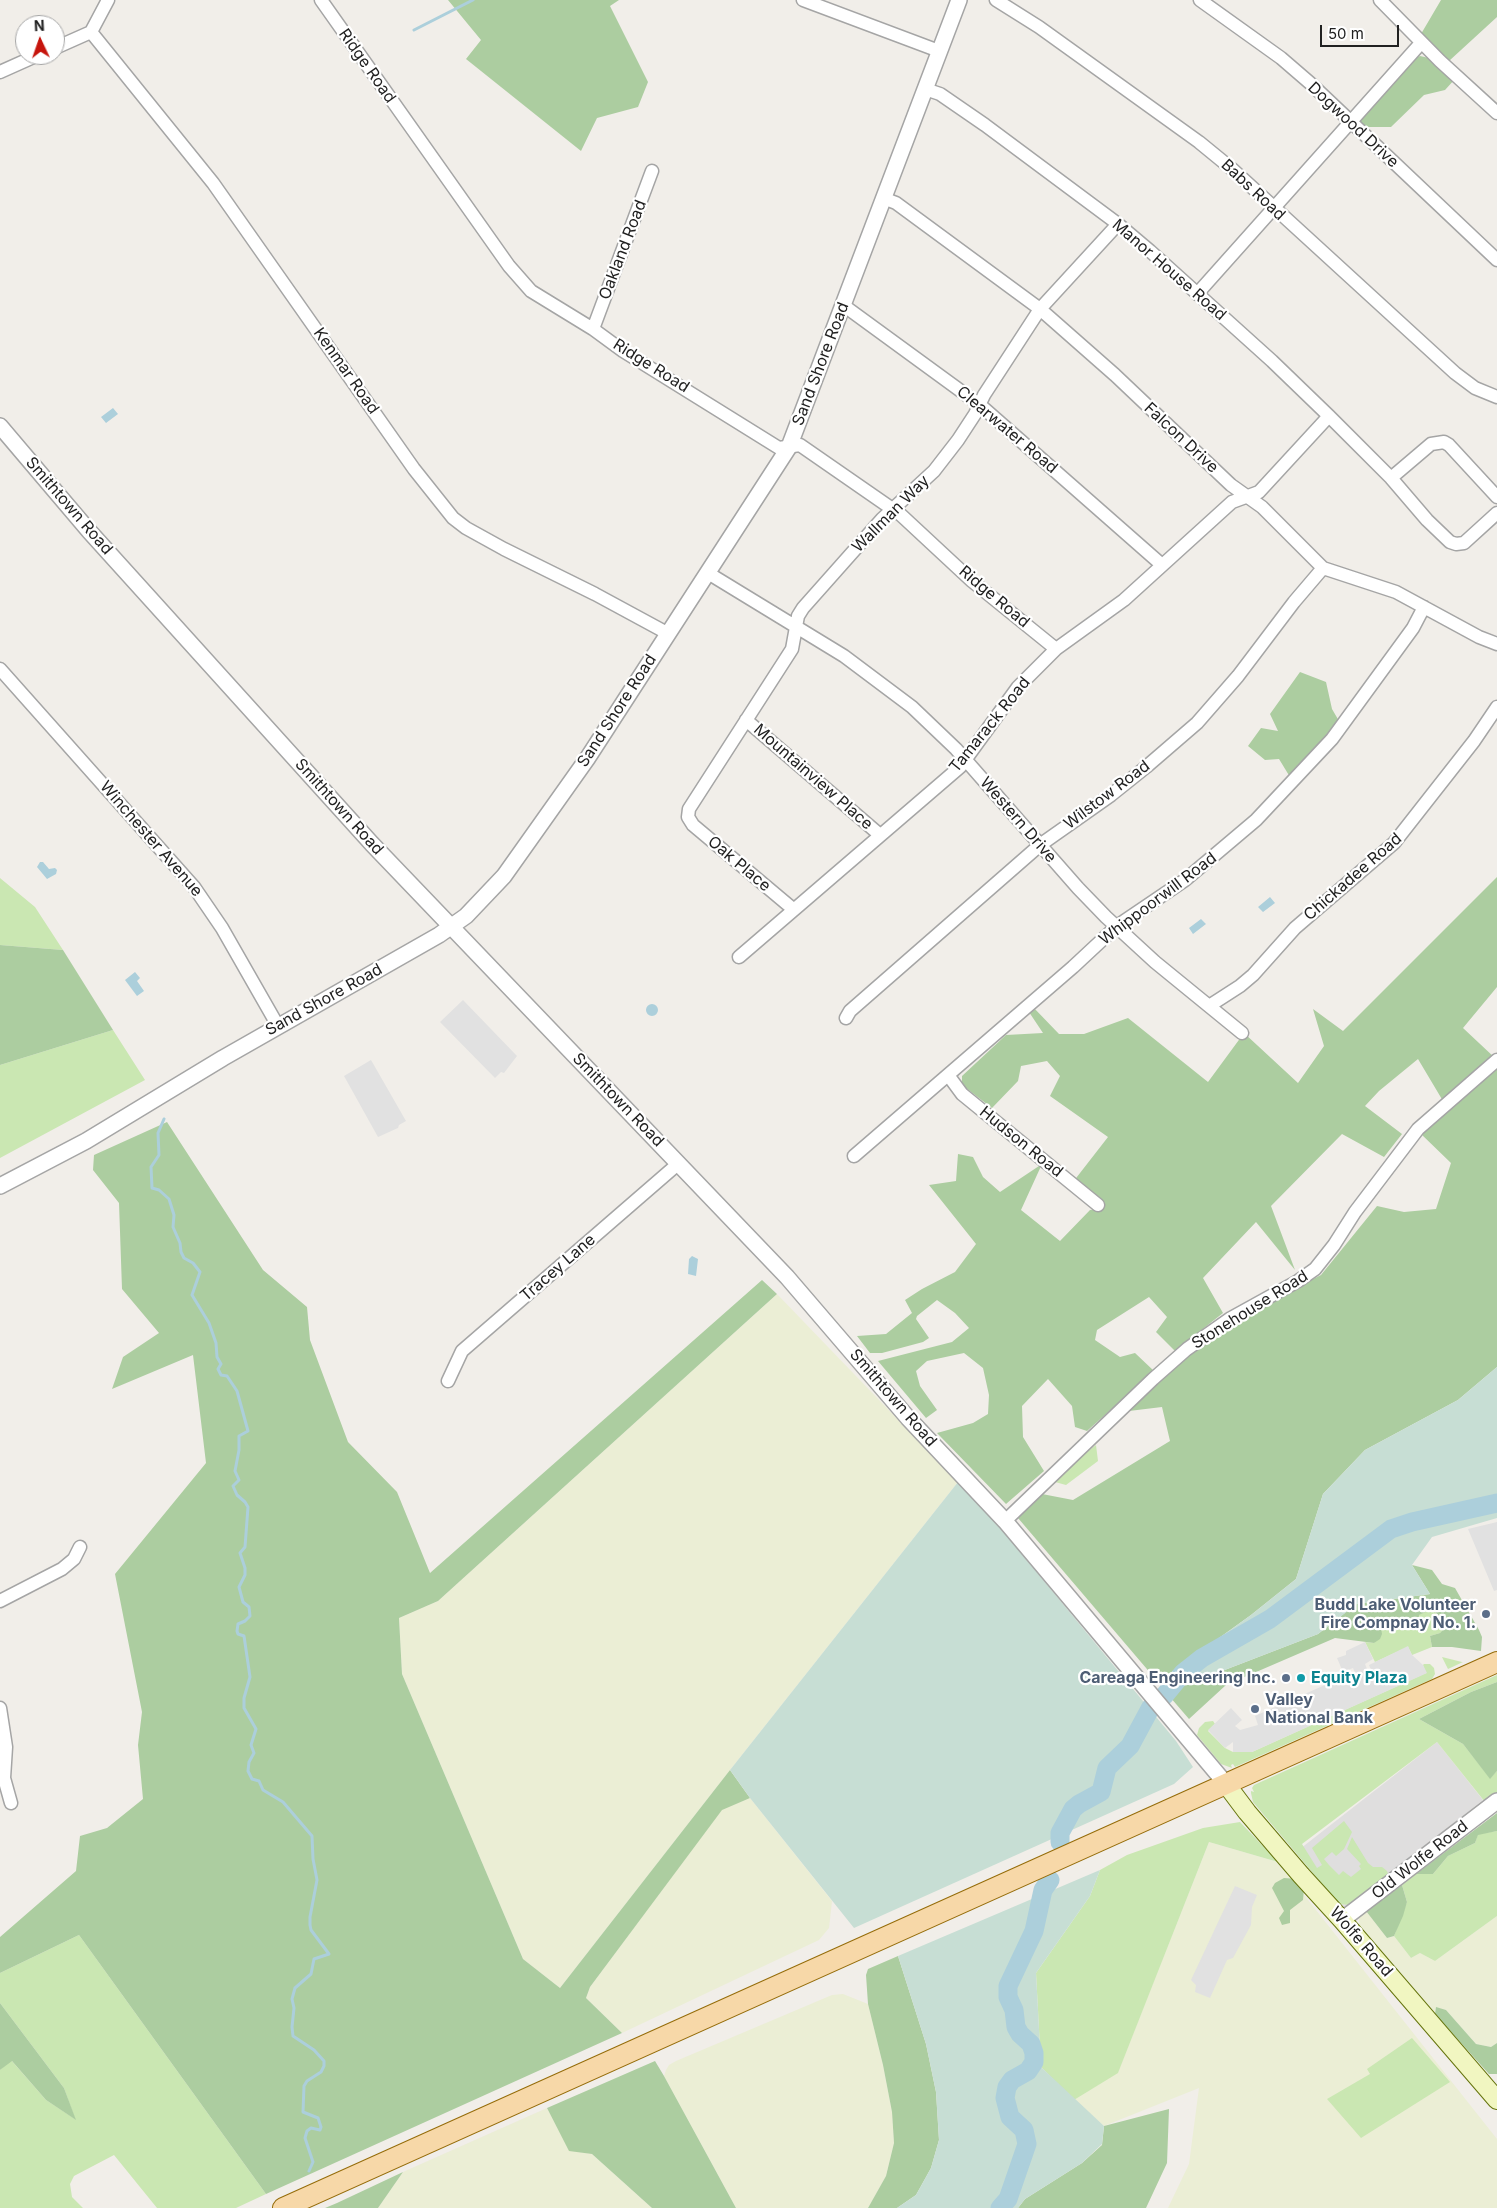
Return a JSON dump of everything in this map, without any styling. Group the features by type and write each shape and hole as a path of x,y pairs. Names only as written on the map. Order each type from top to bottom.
{"main road":[{"path":"283,2208 1497,1662"},
{"name":"Wolfe Road","path":"1226,1784 1253,1819 1497,2100"}],"street":[{"path":"65,44 91,32 108,0"},
{"name":"Ridge Road","path":"321,0 524,285 542,300 593,329 623,351 779,448 800,445 908,521 972,581 1056,649"},
{"path":"803,0 939,51"},
{"name":"Sand Shore Road","path":"0,1186 86,1141 204,1068 450,928 486,897 517,860 596,745 667,632 708,573 789,447 959,0"},
{"name":"Babs Road","path":"996,0 1039,28 1198,142 1232,169 1272,208 1454,373 1475,388 1497,397"},
{"name":"Dogwood Drive","path":"1200,0 1281,58 1497,260"},
{"path":"1380,0 1421,43 1497,113"},
{"name":"Kenmar Road","path":"91,32 213,183 414,469 454,518 466,528 504,549 667,632"},
{"path":"1197,294 1421,43"},
{"path":"0,72 16,65"},
{"name":"Manor House Road","path":"925,89 940,94 985,124 1118,224 1272,361 1391,478 1427,520 1453,544 1466,541 1497,513"},
{"name":"Oakland Road","path":"593,329 652,172"},
{"name":"Falcon Drive","path":"883,198 896,203 1040,309 1115,375 1231,485 1262,507 1323,568 1396,592 1479,637 1497,644"},
{"name":"Wallman Way","path":"688,817 689,810 792,650 798,616 803,608 892,510 934,471 958,440 1040,309 1118,224"},
{"name":"Clearwater Road","path":"843,306 980,405 1162,565"},
{"name":"Tamarack Road","path":"739,957 966,760 1018,687 1056,649 1124,600 1232,502 1259,492 1329,416"},
{"name":"Smithtown Road","path":"0,426 89,531 450,928 787,1277 908,1418 1005,1521 1226,1784"},
{"path":"1391,478 1431,444 1444,442 1449,445 1497,497"},
{"name":"Wilstow Road","path":"846,1018 850,1010 1040,844 1111,795 1197,723 1238,676 1294,602 1323,568"},
{"name":"Western Drive","path":"708,573 797,626 869,673 912,707 966,760 1078,888 1156,962 1242,1033"},
{"name":"Whippoorwill Road","path":"854,1156 948,1076 1117,926 1212,858 1256,820 1332,739 1414,628 1424,607"},
{"name":"Winchester Avenue","path":"0,669 194,887 222,928 278,1026"},
{"name":"Chickadee Road","path":"1209,1006 1240,986 1253,975 1294,928 1394,843 1474,741 1497,707"},
{"name":"Mountainview Place","path":"746,720 880,835"},
{"name":"Oak Place","path":"688,817 693,825 794,909"},
{"name":"Stonehouse Road","path":"1005,1521 1187,1349 1231,1318 1316,1269 1355,1212 1418,1129 1497,1060"},
{"name":"Hudson Road","path":"948,1076 962,1094 1098,1204"},
{"name":"Tracey Lane","path":"448,1381 462,1351 679,1163"},
{"path":"0,1601 62,1568 74,1559 80,1547"},
{"path":"0,1708 6,1734 4,1778 11,1803"},
{"name":"Old Wolfe Road","path":"1342,1920 1497,1801"}],"shaded area":[{"path":"463,1000 517,1056 504,1073 501,1072 495,1078 440,1022"},
{"path":"371,1060 406,1121 399,1125 398,1128 378,1137 344,1076"},
{"path":"1497,1522 1497,1590 1494,1591 1468,1529"},
{"path":"1365,1642 1373,1659 1365,1664 1369,1674 1372,1673 1369,1665 1408,1646 1412,1655 1423,1665 1427,1673 1252,1752 1233,1752 1233,1742 1225,1748 1208,1730 1231,1708 1242,1720 1235,1726 1240,1730 1258,1725 1255,1716 1352,1673 1355,1680 1358,1680 1353,1668 1343,1672 1337,1658 1346,1655 1346,1651"},
{"path":"1437,1742 1483,1800 1343,1911 1296,1852"},
{"path":"1235,1886 1257,1895 1252,1907 1251,1925 1233,1958 1227,1960 1210,1998 1195,1992 1196,1985 1191,1980"}],"green space":[{"path":"448,0 619,0 610,6 648,82 638,107 597,118 581,151 466,59 481,40"},
{"path":"1441,0 1497,0 1497,17 1449,61 1421,34"},
{"path":"1420,56 1429,58 1455,79 1445,90 1424,95 1391,127 1360,127 1359,119 1413,59"},
{"path":"1300,672 1326,682 1332,709 1339,721 1290,777 1279,759 1265,760 1248,746 1261,728 1278,731 1270,714"},
{"path":"1497,877 1497,987 1463,1028 1495,1058 1443,1101 1418,1059 1379,1091 1365,1106 1402,1134 1384,1157 1342,1134 1271,1206 1295,1270 1256,1222 1203,1278 1223,1313 1175,1351 1156,1332 1167,1317 1149,1297 1097,1330 1095,1340 1120,1357 1135,1353 1154,1371 1087,1431 1075,1427 1072,1406 1048,1379 1022,1406 1023,1437 1044,1471 1006,1504 937,1433 973,1423 988,1414 989,1395 983,1368 964,1353 927,1361 916,1371 920,1386 937,1410 926,1418 878,1361 952,1342 969,1328 955,1313 937,1300 917,1316 916,1319 929,1338 923,1342 882,1353 870,1353 857,1336 886,1334 912,1313 905,1300 955,1272 976,1244 929,1185 956,1181 958,1154 973,1157 983,1177 1000,1192 1042,1164 1021,1210 1060,1241 1090,1210 1097,1209 1073,1182 1108,1137 1050,1096 1060,1076 1047,1061 1021,1066 1018,1081 992,1108 962,1085 962,1076 1006,1035 1043,1033 1029,1012 1033,1007 1059,1034 1084,1034 1128,1018 1208,1082 1244,1033 1298,1083 1324,1046 1313,1009 1343,1031"},
{"path":"0,878 35,907 63,950 0,945"},
{"path":"0,945 63,950 113,1030 0,1065"},
{"path":"113,1030 145,1080 0,1158 0,1065"},
{"path":"1497,1068 1497,1367 1458,1400 1365,1450 1323,1494 1296,1579 1251,1615 1158,1682 1018,1518 1042,1494 1073,1500 1170,1441 1162,1407 1129,1411 1193,1348 1249,1312 1321,1275 1377,1206 1404,1212 1436,1209 1451,1163 1421,1134"},
{"path":"167,1122 263,1270 307,1307 310,1340 348,1442 397,1492 430,1573 762,1280 777,1294 438,1601 399,1618 402,1674 523,1959 560,1988 730,1770 750,1798 722,1810 590,1987 586,1998 622,2033 266,2194 79,1935 0,1973 0,1937 76,1871 80,1836 107,1828 143,1799 138,1745 142,1712 115,1574 206,1463 193,1355 112,1389 123,1357 159,1333 122,1289 119,1203 93,1170 94,1155"},
{"path":"777,1294 958,1482 560,1988 523,1959 402,1674 399,1618 438,1601"},
{"path":"1497,1367 1497,1518 1432,1537 1412,1565 1430,1594 1357,1604 1318,1634 1178,1688 1170,1697 1158,1682 1251,1615 1296,1579 1323,1494 1365,1450 1458,1400"},
{"path":"1096,1445 1098,1461 1066,1485 1055,1482 1054,1480 1068,1466"},
{"path":"958,1482 1001,1529 1176,1741 1193,1767 1174,1784 854,1928 750,1798 730,1770"},
{"path":"1412,1565 1432,1570 1442,1584 1455,1588 1482,1637 1481,1651 1452,1647 1432,1647 1430,1636 1440,1633 1444,1629 1443,1620 1432,1609 1419,1615 1418,1623 1409,1626 1396,1620 1387,1623 1381,1628 1382,1634 1380,1639 1374,1643 1335,1638 1226,1685 1189,1719 1170,1697 1178,1688 1318,1634 1356,1604 1430,1594"},
{"path":"1432,1609 1443,1620 1445,1629 1440,1633 1430,1636 1432,1647 1412,1655 1408,1647 1375,1662 1365,1642 1374,1643 1381,1628 1387,1623 1396,1620 1400,1623"},
{"path":"1442,1657 1462,1662 1463,1662 1448,1669"},
{"path":"1424,1664 1430,1664 1434,1668 1435,1674 1432,1679 1235,1767 1233,1764 1231,1765 1232,1768 1221,1764 1197,1735 1199,1728 1205,1722 1213,1721 1215,1724 1208,1731 1225,1748 1233,1752 1252,1752 1426,1673"},
{"path":"1497,1675 1497,1682 1471,1692 1419,1719 1463,1744 1490,1778 1497,1771 1497,1793 1485,1802 1437,1742 1302,1844 1317,1868 1322,1865 1312,1848 1344,1821 1352,1832 1344,1849 1336,1856 1332,1852 1324,1859 1329,1865 1339,1875 1343,1871 1351,1877 1361,1869 1359,1866 1361,1864 1347,1849 1352,1837 1368,1863 1373,1867 1382,1867 1387,1871 1389,1876 1351,1905 1339,1904 1253,1802 1251,1791 1254,1792 1252,1788 1254,1785"},
{"path":"1497,1682 1497,1771 1490,1779 1463,1744 1419,1719 1471,1692"},
{"path":"750,1798 832,1901 829,1928 819,1940 622,2033 586,1998 590,1987 722,1809"},
{"path":"1497,1813 1497,1831 1478,1835 1475,1843 1448,1856 1433,1874 1416,1874"},
{"path":"1240,1822 1278,1862 1209,1842 1118,2073 1074,2100 1041,2067 1036,1973 1090,1896 1100,1870 1127,1855 1203,1828"},
{"path":"1497,1831 1497,1916 1435,1961 1420,1953 1411,1958 1394,1936 1407,1902 1402,1885 1416,1874 1433,1874 1448,1856 1475,1843 1478,1834"},
{"path":"1209,1842 1278,1862 1497,2139 1497,2208 1168,2208 1189,2164 1199,2088 1104,2126 1074,2100 1118,2072"},
{"path":"1100,1870 1090,1896 1036,1973 1041,2067 1104,2126 1102,2144 1082,2163 1025,2199 1018,2208 897,2208 916,2195 931,2168 939,2140 936,2092 926,2044 898,1956"},
{"path":"1284,1878 1297,1879 1304,1889 1303,1900 1290,1910 1290,1923 1282,1925 1279,1918 1284,1911 1272,1888 1275,1883"},
{"path":"1402,1885 1407,1902 1394,1936 1387,1938 1366,1911"},
{"path":"1366,1911 1387,1938 1394,1936 1411,1958 1420,1953 1435,1961 1497,1916 1497,2043 1491,2047 1476,2044 1446,2010 1436,2008 1435,2014 1359,1928 1359,1918"},
{"path":"79,1935 266,2194 236,2208 157,2208 114,2155 74,2176 70,2184 72,2197 83,2208 0,2208 0,2070 11,2060 46,2100 75,2119 64,2088 0,2003 0,1973"},
{"path":"898,1956 926,2044 936,2092 939,2140 931,2168 916,2195 897,2208 868,2208 886,2176 894,2143 892,2112 868,2004 866,1975 868,1969"},
{"path":"843,1994 868,2004 883,2065 892,2112 894,2143 886,2176 868,2208 736,2208 664,2076 666,2070 669,2065 676,2061 832,1995"},
{"path":"0,2003 64,2088 76,2120 46,2100 12,2061 0,2070"},
{"path":"1436,2007 1446,2010 1476,2044 1491,2047 1497,2043 1497,2074 1489,2074 1435,2014"},
{"path":"1412,2038 1450,2082 1361,2138 1327,2099 1370,2074 1367,2069"},
{"path":"655,2061 736,2208 652,2208 592,2154 569,2151 547,2108"},
{"path":"547,2108 569,2150 592,2154 652,2208 378,2208 403,2172"},
{"path":"1169,2109 1167,2163 1146,2208 1018,2208 1025,2199 1082,2163 1102,2145 1104,2126"},
{"path":"403,2172 378,2208 325,2208 337,2203"}],"water":[{"path":"113,408 118,414 106,423 101,417"},
{"path":"40,862 43,862 49,869 55,868 57,870 56,874 47,879 37,867"},
{"path":"1270,897 1275,903 1263,912 1258,907"},
{"path":"1201,919 1206,924 1193,934 1189,928"},
{"path":"135,972 140,978 137,981 144,991 137,996 125,980"},
{"path":"652,1004 658,1010 652,1016 646,1010"},
{"path":"692,1256 698,1259 696,1276 688,1274 689,1259"}],"waterway":[{"path":"414,30 473,0"},
{"path":"164,1119 158,1133 159,1155 151,1167 152,1188 159,1190 169,1199 174,1215 173,1227 180,1243 181,1252 184,1258 193,1263 200,1272 192,1295 209,1323 216,1343 217,1357 221,1364 218,1369 221,1375 227,1376 237,1391 248,1431 239,1436 239,1450 235,1471 239,1480 233,1486 237,1495 248,1507 245,1547 240,1553 245,1568 245,1575 239,1587 243,1602 249,1607 250,1616 238,1624 237,1631 238,1634 244,1636 250,1677 244,1698 244,1708 256,1729 251,1745 254,1753 249,1762 248,1771 252,1779 259,1781 263,1790 283,1802 312,1836 313,1859 317,1880 310,1925 311,1930 329,1954 314,1959 311,1974 295,1988 292,1999 294,2008 293,2036 314,2050 324,2061 321,2072 307,2081 304,2086 303,2112 318,2118 321,2127 320,2130 311,2128 307,2131 305,2138 313,2162 309,2171"},
{"path":"1164,1696 1183,1673 1202,1658 1270,1619 1391,1529 1412,1522 1497,1503"},
{"path":"1060,1842 1060,1833 1073,1809 1101,1792 1107,1768 1130,1746 1151,1707"},
{"path":"1000,2208 1008,2199 1027,2144 1024,2130 1010,2117 1005,2098 1007,2087 1012,2080 1028,2071 1034,2062 1031,2044 1020,2034 1016,2027 1014,2010 1008,1997 1008,1986 1034,1931 1043,1890 1050,1880"}],"place":[{"name":"Budd Lake Volunteer Fire Compnay No. 1.","path":"1486,1614"},
{"name":"Careaga Engineering Inc.","path":"1286,1678"},
{"name":"Equity Plaza","path":"1301,1678"},
{"name":"Valley National Bank","path":"1255,1709"}]}
